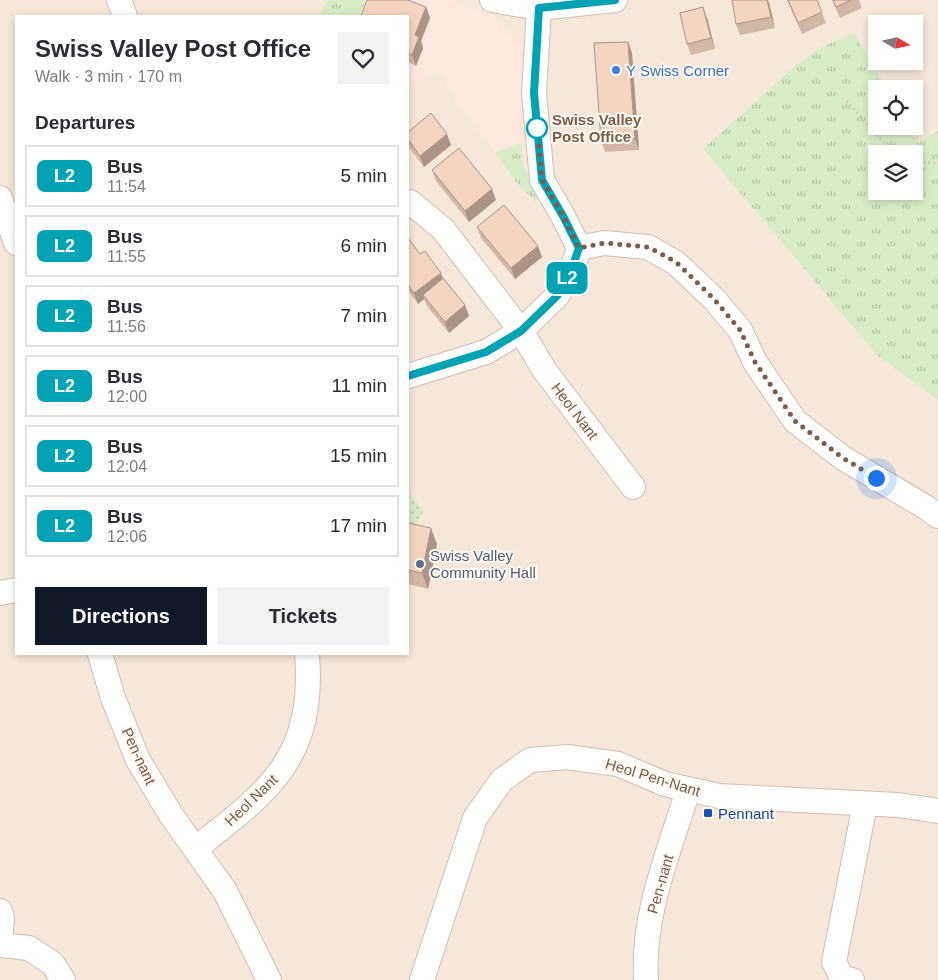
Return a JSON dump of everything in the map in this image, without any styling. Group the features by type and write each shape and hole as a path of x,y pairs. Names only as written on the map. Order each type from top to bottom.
{"street":[{"path":"118,0 125,15"},
{"path":"492,0 539,8 615,0"},
{"path":"409,376 486,352 521,331 557,296 572,268 579,248 542,180 534,93 539,8"},
{"path":"0,198 15,240"},
{"name":"Heol Nant","path":"410,202 443,229 521,331 545,371 633,487"},
{"path":"579,248 604,243 648,247 676,262 714,299 740,330 755,362 795,421 843,458 928,508 938,516"},
{"path":"0,593 15,590"},
{"name":"Pen-nant","path":"100,655 113,698 138,760 171,815 196,848"},
{"name":"Heol Nant","path":"196,848 242,813 275,780 292,754 301,732 307,707 309,678 307,655"},
{"name":"Heol Pen-Nant","path":"422,980 475,818 502,780 530,760 567,757 618,764 665,784 719,796 898,805 938,811"},
{"name":"Pen-nant","path":"646,980 645,962 651,909 688,790"},
{"path":"852,980 842,978 834,962 866,804"},
{"path":"196,848 225,891 269,980"},
{"path":"0,911 2,918 0,940"},
{"path":"0,945 29,948 53,964 63,980"}],"path":[{"path":"847,101 886,145"},
{"path":"923,162 935,163 938,161"}],"shaded area":[{"path":"0,0 938,0 938,980 0,980"},
{"path":"328,0 450,0 493,15 522,48 519,123 521,143 495,152 455,100 440,71 409,85 409,15 319,15"}],"green space":[{"path":"328,0 365,0 360,15 319,15"},
{"path":"854,33 868,57 868,70 876,70 882,80 868,80 868,135 913,135 918,143 938,131 938,400 877,355 703,149 795,66 820,48"},
{"path":"521,143 523,163 539,205 516,182 495,152"},
{"path":"409,491 423,512 409,536"}],"building":[{"path":"367,0 408,0 426,7 415,35 419,37 412,55 409,54 409,15 361,15"},
{"path":"732,0 767,0 771,17 736,24"},
{"path":"788,0 817,0 822,12 798,23"},
{"path":"833,0 851,0 836,7"},
{"path":"703,7 711,38 687,44 680,13"},
{"path":"628,42 635,139 601,141 594,43"},
{"path":"431,113 447,134 420,156 409,140 409,131"},
{"path":"459,148 492,189 465,211 432,170"},
{"path":"504,205 538,246 511,268 477,227"},
{"path":"409,239 420,254 425,251 441,273 414,293 409,286"},
{"path":"443,278 465,305 445,322 423,295"},
{"path":"409,523 431,528 422,573 409,570"}],"bus line":[{"name":"L2","path":"409,376 486,352 521,331 557,296 572,268 579,248 542,180 534,93 539,8 615,0"}],"place":[{"name":"Y Swiss Corner","path":"616,70"},
{"name":"Swiss Valley Post Office","path":"537,128"},
{"name":"Swiss Valley Community Hall","path":"420,564"},
{"name":"Pennant","path":"708,813"}],"route":[{"path":"537,128 542,180 579,248 604,243 648,247 676,262 714,299 740,330 755,362 795,421 843,458 876,478"}]}
